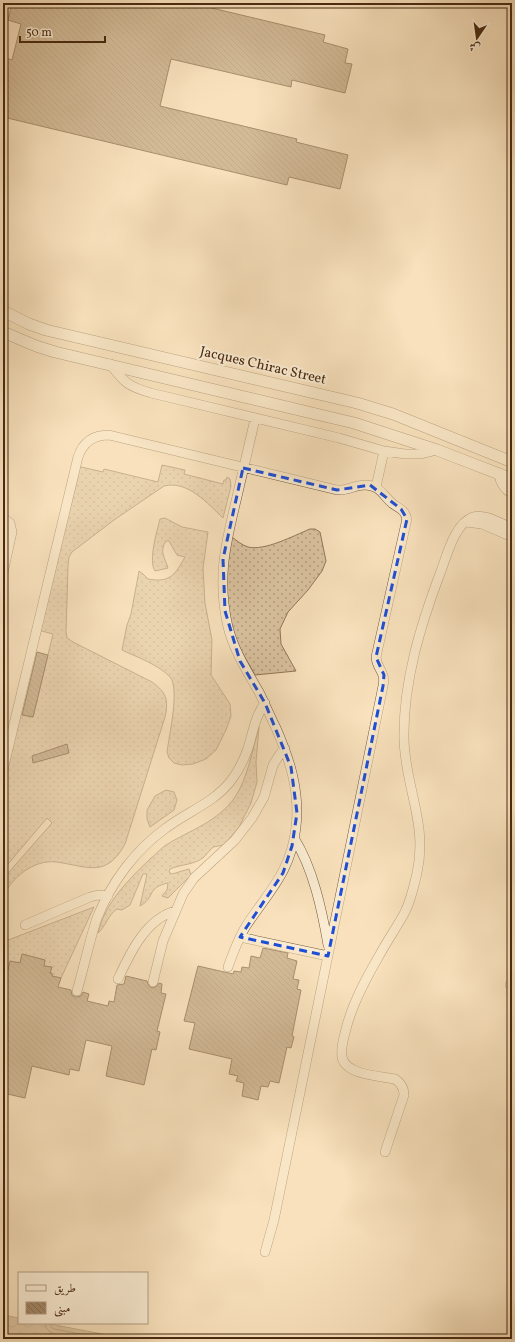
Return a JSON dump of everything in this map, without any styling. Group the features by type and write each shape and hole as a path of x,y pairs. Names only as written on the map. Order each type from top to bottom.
{"street":[{"name":"Jacques Chirac Street","path":"3,311 29,324 46,330 320,394 393,414 512,462"},
{"path":"3,332 36,346 354,423 437,450 512,479"},
{"path":"110,364 125,383 136,388 255,419 339,438 384,451 421,454 437,450"},
{"path":"228,968 240,937 283,872 289,858 294,838 297,812 297,797 291,767 285,749 265,703 249,676 234,644 226,617 223,594 222,576 225,547 255,419"},
{"path":"3,770 78,457 84,445 95,436 109,435 337,490 348,490 358,485 376,487 385,494 390,502 404,512 406,516 406,523 376,657 384,675 383,686 274,1220 265,1252"},
{"path":"376,487 384,451"},
{"path":"499,474 502,484 512,494"},
{"path":"385,1152 404,1095 403,1087 395,1079 352,1070 345,1064 342,1051 347,1026 355,1002 378,956 406,910 416,878 420,856 420,827 406,768 404,739 409,683 417,641 430,599 453,540 460,528 474,517 483,517 512,528"},
{"path":"3,518 10,523 12,529 3,574"},
{"path":"466,522 482,524 512,537"},
{"path":"77,991 93,930 108,896 129,863 154,837 180,818 213,799 229,783 242,763 247,751 255,720 265,703"},
{"path":"153,982 163,941 183,894 194,878 227,848 245,828 264,797 273,765 285,749"},
{"path":"294,838 301,851 322,913 328,953"},
{"path":"25,924 90,897 98,895 108,896"},
{"path":"118,979 130,955 153,923 163,915 175,911"},
{"path":"240,937 328,953"}],"highlighted area":[{"path":"243,468 337,490 370,485 401,509 407,519 376,657 384,675 383,686 328,956 240,937 283,873 292,846 297,813 291,767 265,703 240,661 225,611 223,559"}],"shaded area":[{"path":"162,465 185,470 184,474 223,484 227,477 230,479 231,486 223,518 197,494 181,486 164,486 114,520 72,552 69,557 68,566 67,638 152,682 163,693 166,701 167,706 165,717 125,844 118,855 111,862 95,868 56,862 48,862 32,867 17,877 3,897 3,879 52,823 47,818 3,870 3,785 18,714 33,717 53,634 38,630 77,480 74,479 77,466 103,472 104,469 158,482"},
{"path":"165,518 182,527 208,532 203,568 205,603 212,640 211,675 230,704 231,716 216,750 206,759 193,764 182,765 174,763 169,758 167,752 174,701 173,683 170,677 154,665 122,650 127,625 131,614 139,571 148,579 167,579 175,573 185,557 177,555 169,541 166,541 163,551 168,568 155,571 152,560 154,546 160,519"},
{"path":"310,529 315,529 320,532 326,561 322,571 308,590 288,612 280,629 281,644 296,671 255,675 235,640 226,601 224,571 232,537 248,547 255,548 271,545"},
{"path":"259,727 256,762 257,782 251,803 239,827 224,845 213,847 200,860 170,869 169,872 172,874 189,869 191,875 168,898 162,896 167,890 168,883 157,887 145,903 140,906 147,874 143,874 130,905 122,910 117,909 114,911 98,933 106,912 118,893 142,867 166,845 203,825 228,806 243,782"},
{"path":"166,790 174,792 177,800 174,810 150,827 147,819 147,810 155,796"},
{"path":"94,907 61,978 52,976 50,973 52,967 44,966 45,960 22,954 20,963 10,961 3,995 3,942"}],"water":[{"path":"3,1315 18,1318 18,1324 50,1324 128,1339 3,1339"}],"building":[{"path":"12,3 191,3 325,35 323,42 348,49 345,63 352,64 345,93 292,80 291,87 171,59 160,106 297,139 296,142 348,155 340,189 289,177 287,185 3,117 3,57 12,60 21,24 8,20"},
{"path":"37,652 48,655 33,717 22,715"},
{"path":"67,744 69,753 33,763 32,756"},
{"path":"263,948 288,953 287,958 297,961 293,979 299,980 297,989 301,990 292,1036 294,1037 291,1048 287,1047 279,1083 270,1081 268,1087 261,1086 258,1100 242,1096 244,1083 236,1081 238,1076 229,1074 232,1059 189,1049 195,1023 184,1021 198,966 233,974 234,971 241,972 242,967 249,968 251,956 260,958"},
{"path":"22,954 45,960 44,966 52,967 50,973 52,973 52,976 61,978 58,987 71,990 72,995 76,997 81,996 83,992 89,994 87,1001 108,1006 109,1001 114,1002 117,985 124,984 126,976 147,981 149,986 152,988 157,986 159,983 162,984 161,993 166,994 157,1031 160,1032 156,1050 152,1049 144,1085 106,1076 112,1046 86,1040 79,1071 70,1069 69,1075 32,1066 25,1098 3,1093 3,991 10,961 20,963"}]}
